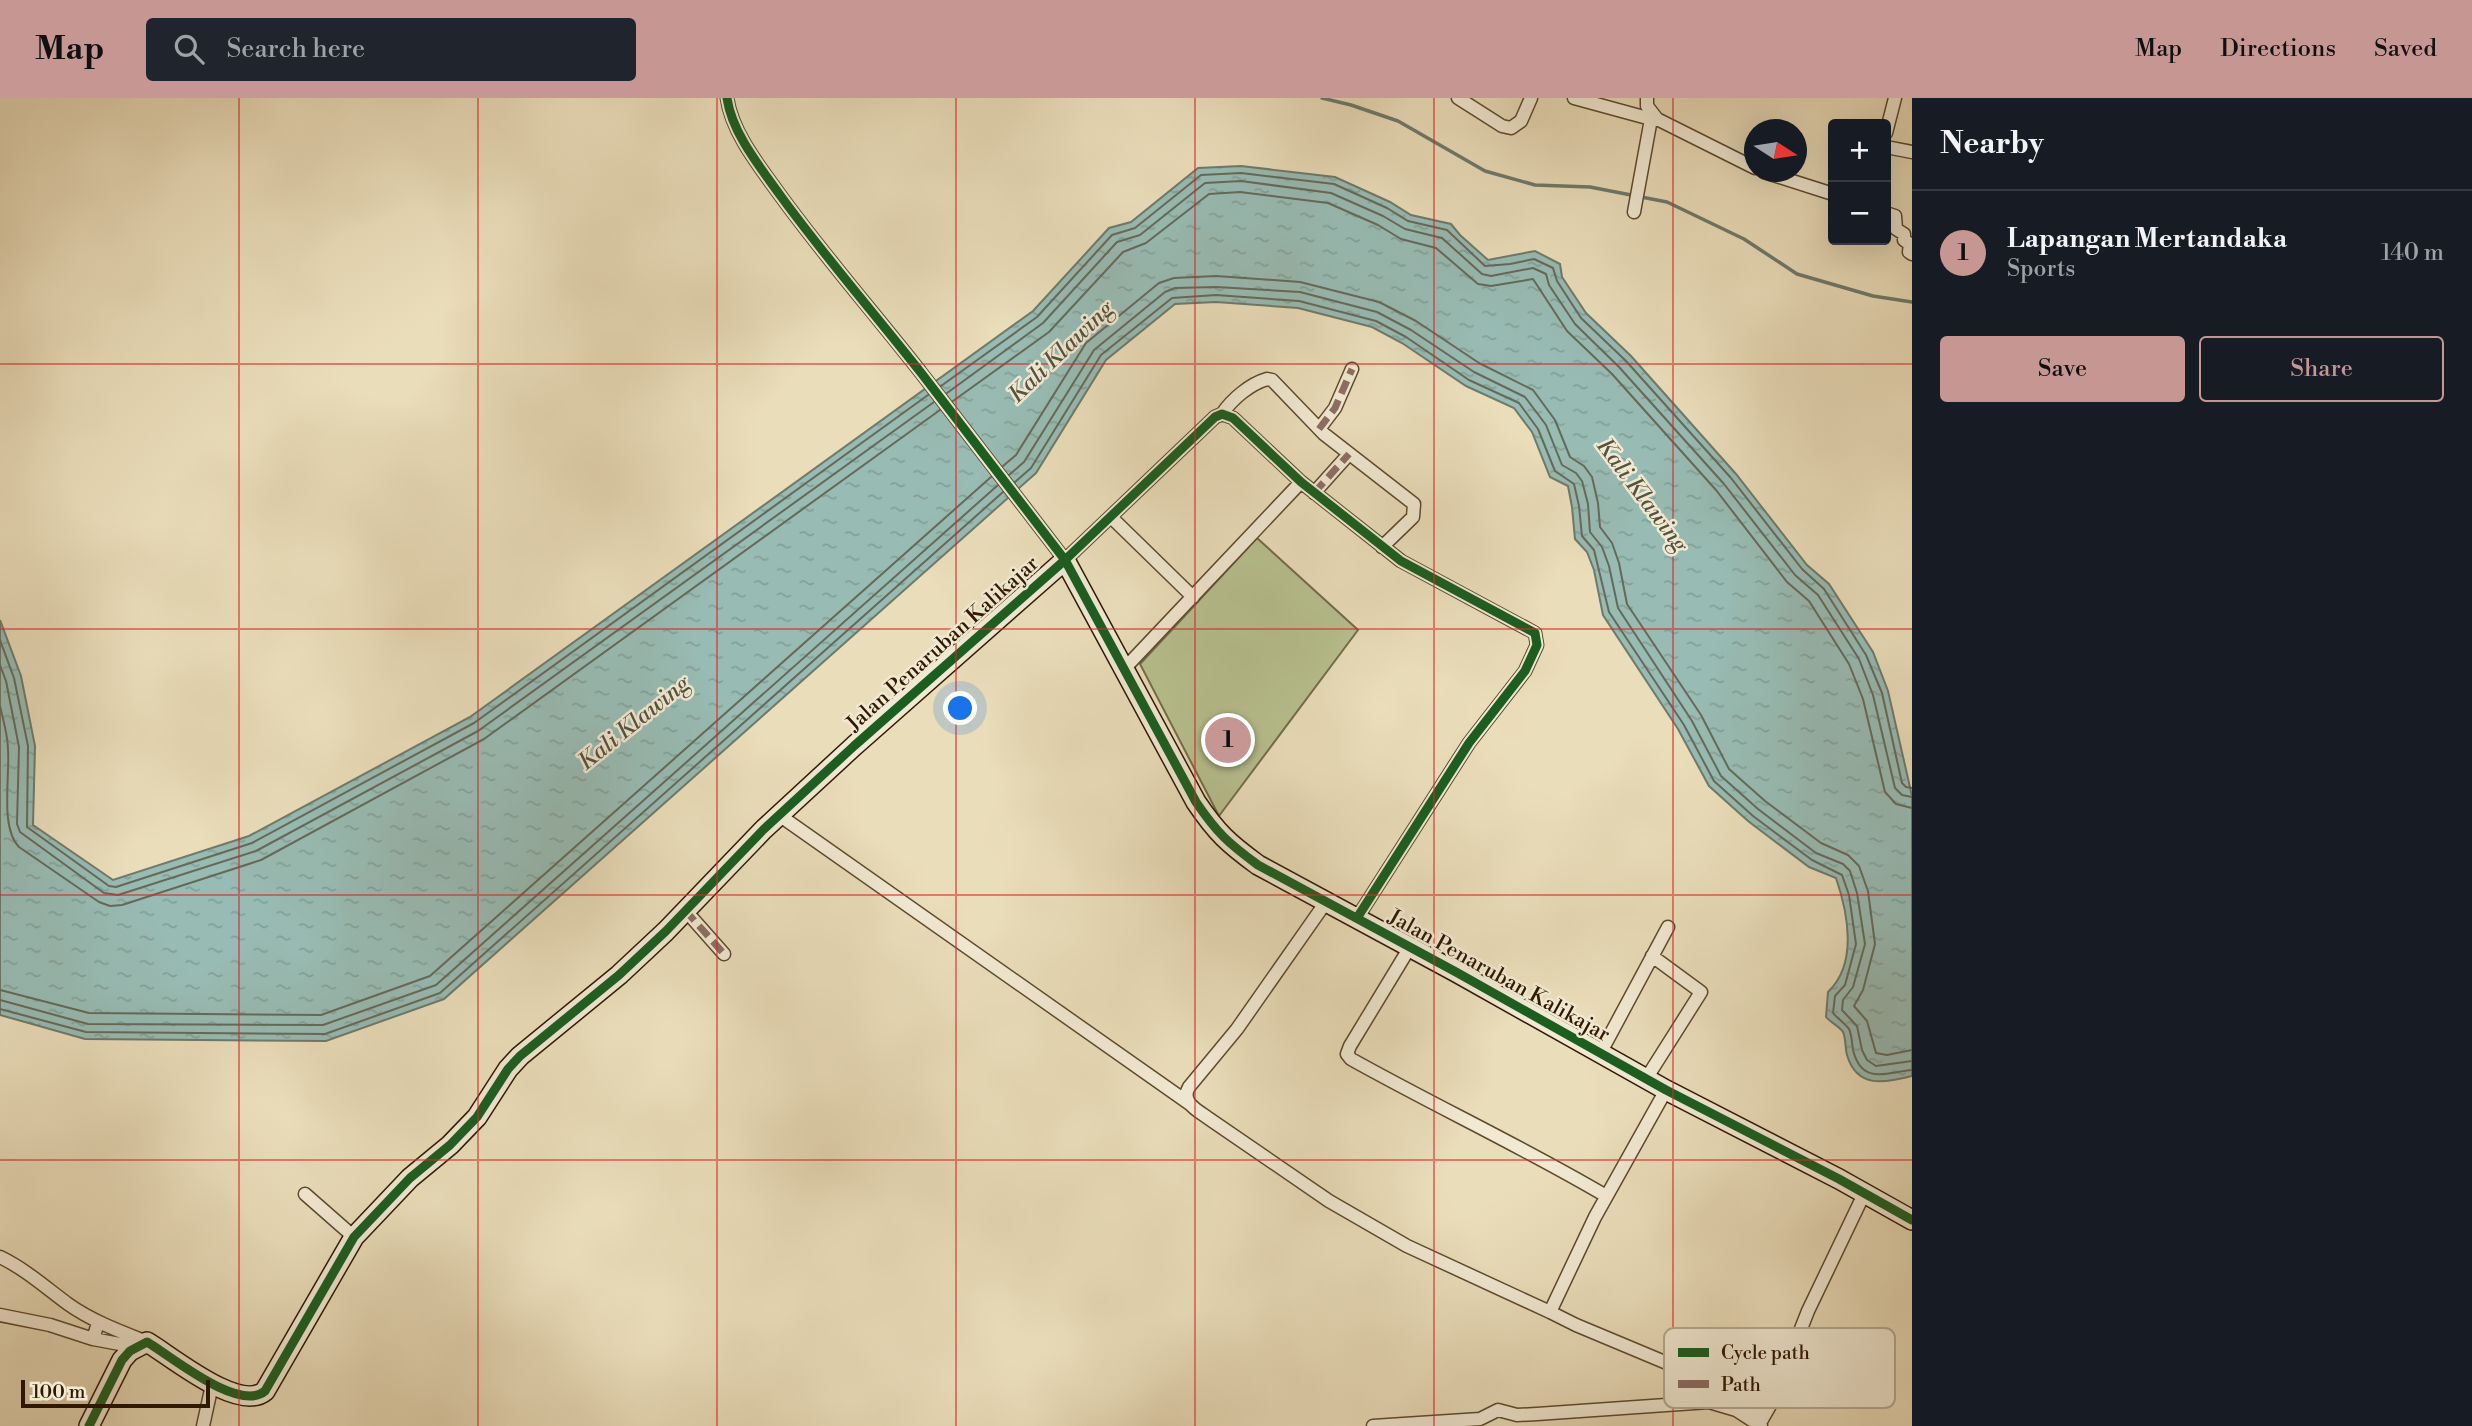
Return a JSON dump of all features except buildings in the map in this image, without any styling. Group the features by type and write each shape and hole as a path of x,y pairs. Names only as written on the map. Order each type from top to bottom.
{"street":[{"path":"727,98 728,108 760,168 1065,560 1215,417 1222,414 1233,400 1267,379 1272,380 1319,429 1415,504 1413,517 1382,547"},
{"path":"1458,98 1502,126 1511,128 1521,121 1531,98"},
{"path":"1574,98 1654,119 1744,163"},
{"path":"1634,212 1654,119 1647,106 1647,98"},
{"path":"1890,119 1895,98"},
{"path":"1891,148 1912,152"},
{"path":"1796,182 1828,192"},
{"path":"1891,214 1895,216 1896,229 1904,234 1904,240 1910,244 1909,252 1912,254"},
{"path":"1319,429 1335,408 1352,369"},
{"path":"1222,414 1233,418 1301,482 1382,547 1416,571 1528,628 1535,633 1537,639 1535,652 1525,671 1461,754 1357,918"},
{"path":"1314,493 1349,454"},
{"path":"1125,668 1301,482"},
{"path":"1111,517 1193,597"},
{"name":"Jalan Penaruban Kalikajar","path":"141,1344 212,1385 249,1398 259,1396 265,1391 354,1237 410,1178 450,1145 468,1126 520,1056 619,975 779,815 1065,560 1196,802 1215,831 1258,865 1666,1090 1839,1179 1912,1220"},
{"path":"779,815 1329,1201 1457,1271 1664,1362"},
{"path":"1189,1104 1186,1093 1189,1087 1237,1029 1326,902"},
{"path":"685,910 724,954"},
{"path":"1601,1052 1668,927"},
{"path":"1410,947 1347,1054 1351,1059 1459,1118 1550,1163 1606,1196"},
{"path":"1646,1079 1701,992 1652,956"},
{"path":"1550,1312 1606,1196 1666,1090"},
{"path":"305,1194 354,1237"},
{"path":"1801,1328 1864,1194"},
{"path":"0,1257 16,1264 98,1323 141,1344"},
{"path":"0,1315 50,1325 93,1339 141,1344"},
{"path":"93,1339 98,1323"},
{"path":"89,1426 113,1373 122,1360 141,1344"},
{"path":"203,1426 212,1385"},
{"path":"1373,1426 1480,1419 1498,1410 1517,1415 1664,1405"},
{"path":"1729,1408 1761,1422"},
{"path":"1740,1408 1761,1422"}],"green space":[{"path":"1257,538 1358,630 1219,816 1140,664"}],"water":[{"name":"Kali Klawing","path":"1241,166 1335,177 1390,202 1411,215 1451,224 1488,260 1535,251 1560,264 1562,277 1586,313 1631,356 1736,474 1807,565 1829,584 1873,652 1888,691 1912,796 1912,1076 1873,1081 1858,1074 1852,1066 1843,1032 1826,1017 1828,992 1844,967 1847,953 1847,922 1836,878 1809,867 1748,821 1709,786 1678,729 1603,615 1594,570 1587,552 1575,539 1568,486 1550,477 1532,432 1514,408 1466,386 1402,343 1372,327 1298,308 1216,302 1175,304 1106,360 1036,473 444,999 326,1041 85,1039 0,1015 0,620 21,676 35,746 33,825 113,880 249,836 470,717 1033,311 1109,228 1131,222 1198,168"}],"waterway":[{"path":"1322,98 1398,121 1485,171 1535,185 1590,187 1667,202 1744,239 1797,274 1873,296 1912,302"}],"marked path":[{"path":"1319,429 1335,408 1352,369"},
{"path":"1314,493 1349,454"},
{"path":"685,910 724,954"}],"cycle path":[{"path":"727,98 741,137 780,195 1065,560 1215,417 1222,414 1233,418 1301,482 1401,561 1535,633 1537,645 1525,671 1469,743 1357,918"},
{"path":"89,1426 122,1360 130,1351 147,1342 223,1389 239,1395 253,1396 265,1391 354,1237 410,1178 450,1145 477,1117 508,1069 520,1056 619,975 666,931 763,830 1065,560 1196,802 1231,844 1258,865 1666,1090 1839,1179 1912,1220"}],"place":[{"name":"Lapangan Mertandaka","path":"1228,740"}]}
